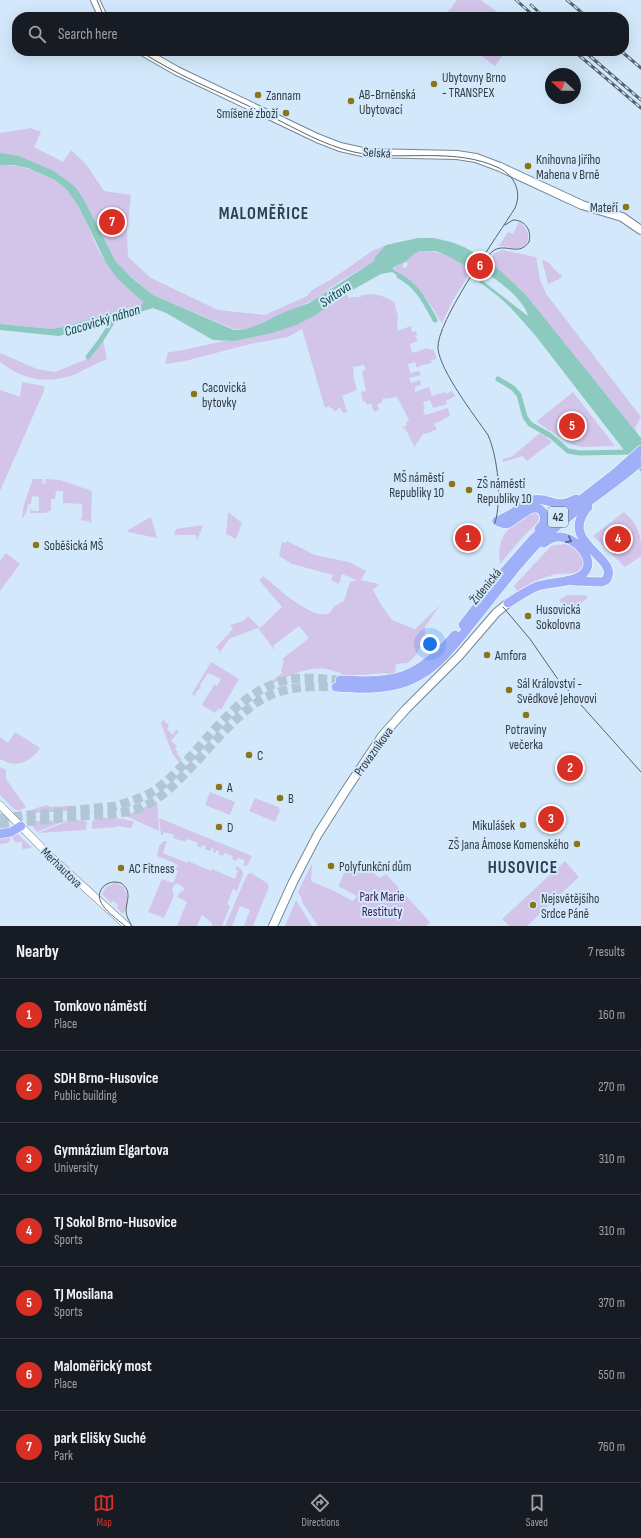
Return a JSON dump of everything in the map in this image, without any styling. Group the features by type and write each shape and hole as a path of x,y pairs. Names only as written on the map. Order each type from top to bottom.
{"highway":[{"name":"Židenická","path":"616,477 641,450"},
{"name":"Židenická","path":"338,683 389,679 415,671 426,664 439,653 472,618 548,525 641,461"},
{"name":"Židenická","path":"525,552 585,505 598,491"},
{"path":"525,552 544,524 544,516 542,512 534,508 526,511 510,523 505,524 497,521 512,514 531,501 540,500 553,504 564,504 598,491"},
{"path":"508,603 538,586 552,582 602,582 606,580 609,576 608,567 584,540 578,528 582,514 598,491"},
{"path":"525,552 556,537 564,537 575,543 585,554 587,566 581,576 565,581"},
{"path":"0,834 11,832 21,826"}],"main road":[{"path":"96,0 101,12"},
{"name":"Selská","path":"150,56 185,75 317,138 340,147 356,151 376,153 472,157 500,167 582,205 622,217 641,230"},
{"name":"Provazníkova","path":"273,926 293,882 318,834 342,795 382,736 406,709 459,656 496,613 508,603"}],"street":[{"name":"Merhautova","path":"0,805 79,883 126,926"}],"green space":[{"path":"457,0 481,0 497,12 448,12"},
{"path":"482,56 502,56 495,66"},
{"path":"31,128 41,132 34,147 63,162 71,150 86,164 104,191 131,195 127,231 128,257 151,278 218,310 265,315 307,296 312,290 332,279 372,251 386,245 374,261 313,300 260,324 243,330 234,329 153,295 116,262 83,198 69,182 54,171 0,153 0,133"},
{"path":"0,165 26,168 51,178 68,191 84,217 96,246 105,262 130,290 142,300 143,305 141,307 114,312 52,329 0,324"},
{"path":"519,222 526,228 528,240 526,244 523,247 518,248 499,246 508,232 513,234"},
{"path":"502,250 536,257 540,280 547,295 641,417 635,428 637,433 526,295 489,261 495,253"},
{"path":"420,251 447,255 466,266 471,271 453,300 442,323 416,286 410,280 397,272 393,267 404,262 402,267 406,268 408,263 405,262"},
{"path":"542,260 548,262 560,275 562,275 561,278 546,285 548,283"},
{"path":"347,293 349,299 351,297 361,297 361,295 375,294 394,302 398,316 397,331 411,326 412,332 416,331 417,335 415,336 418,341 410,344 412,353 428,348 429,350 433,349 437,359 431,360 432,363 419,366 417,368 415,362 408,364 410,373 419,371 421,375 409,378 411,383 420,380 421,385 415,387 415,392 429,387 432,396 445,392 446,394 452,391 455,396 446,401 447,404 457,399 448,404 433,408 430,400 423,402 425,409 423,410 425,415 448,408 450,416 434,424 437,429 426,434 424,433 415,445 415,448 405,428 402,429 407,425 406,422 409,420 397,397 385,399 384,397 381,403 377,404 379,410 374,412 371,403 367,405 365,401 363,402 361,392 366,391 362,371 366,370 364,365 353,367 353,375 357,390 342,396 347,412 343,413 340,408 334,411 329,406 325,408 302,329 288,337 250,344 185,361 165,364 168,352 224,341 235,341 272,333 314,316"},
{"path":"103,340 107,359 76,374 65,377 46,380 27,377 0,362 0,353 37,369 55,372 92,357"},
{"path":"22,382 44,386 44,391 0,491 0,390 20,397"},
{"path":"573,392 615,446 582,447 570,444 549,430 546,437 552,442 527,461 523,456 503,462 502,459 511,457 540,433 544,436 548,430 537,421"},
{"path":"33,479 43,479 42,484 45,483 46,479 60,480 92,491 91,523 88,521 78,520 82,519 82,504 63,503 63,491 56,491 55,499 51,499 51,510 46,513 30,513 30,506 31,511 39,511 39,497 32,496 31,504 28,504 27,511 22,518 24,504"},
{"path":"228,512 242,523 236,539 226,534"},
{"path":"530,512 536,513 539,517 538,522 520,540 500,564 499,554 502,538 510,528"},
{"path":"624,512 636,527 640,537 641,549 641,556 625,567 593,536"},
{"path":"151,517 157,538 128,532 128,530"},
{"path":"203,525 197,541 196,535 174,535 176,529"},
{"path":"287,541 315,555 349,562 366,571 361,580 379,584 373,590 392,620 415,629 440,605 425,627 425,635 417,654 408,663 396,664 395,674 388,675 384,673 343,676 341,673 320,668 303,671 264,687 282,673 281,670 284,661 282,659 309,638 299,626 273,646 275,651 258,628 229,639 218,654 220,651 216,647 233,629 230,625 243,621 248,616 260,628 282,607 259,580 263,576 303,607 320,614 329,613 336,605 344,601 350,582 357,580 342,574 339,584 331,580 333,575 292,564 279,556 282,542 286,543"},
{"path":"564,544 570,545 576,549 583,558 583,566 579,572 571,574 557,574 546,577 517,591 514,586 551,546"},
{"path":"6,553 20,564 0,591 0,561"},
{"path":"567,595 585,595 588,598 567,612 559,600"},
{"path":"211,662 239,679 221,710 219,708 215,713 202,705 208,694 210,694 209,693 211,690 213,690 212,688 214,684 217,686 221,679 208,673 198,691 197,690 195,696 192,694"},
{"path":"164,719 164,721 169,725 167,729 173,735 176,730 179,731 171,741 177,746 175,749 182,760 180,762 174,756 161,723"},
{"path":"15,732 40,748 28,760 17,764 0,759 0,737 8,743"},
{"path":"0,767 6,770 6,779 26,807 19,811 14,809 0,795"},
{"path":"210,792 235,802 230,815 205,805"},
{"path":"255,798 278,807 280,810 275,822 249,811"},
{"path":"157,801 159,831 126,816"},
{"path":"72,804 71,811 34,813 25,815 39,807 48,805 50,807 71,806"},
{"path":"104,818 116,818 134,822 131,828 117,826 92,829 92,821"},
{"path":"159,818 252,856 247,866 243,865 245,861 238,858 236,861 232,859 233,856 224,853 223,856 218,854 219,851 217,850 215,853 213,852 214,849 212,848 210,851 205,849 206,846 202,845 201,848 197,846 198,843 187,839 185,842 173,838 174,835 164,832 163,835 161,835"},
{"path":"73,819 87,822 86,830 38,833"},
{"path":"67,820 37,832 32,826 32,823 35,821"},
{"path":"18,834 32,848 22,849 22,842 15,842 12,837 8,843 0,844 0,836"},
{"path":"164,841 167,841 163,853 187,863 188,861 211,871 212,869 235,879 238,871 235,869 237,866 242,870 243,875 237,891 233,889 227,904 230,906 222,926 212,926 212,923 202,915 197,926 177,926 187,902 177,897 180,892 185,890 182,886 176,883 172,889 174,896 164,918 148,912 162,879 173,883 178,871 175,870 178,865 161,857 160,858 157,855 159,846"},
{"name":"Park Marie Restituty","path":"350,861 372,872 380,878 386,874 430,922 426,926 318,926 302,902 298,892 311,865 311,881 353,901 357,896 338,886"},
{"path":"565,861 579,877 527,926 509,926 502,919"},
{"path":"251,873 267,883 269,887 253,926 244,926 250,910 240,906 232,926 225,926 246,877"},
{"path":"115,883 120,885 126,891 128,901 123,914 117,908 118,905 113,901 111,903 102,894 106,887"},
{"path":"296,900 312,926 285,926"}],"water":[{"path":"0,153 19,156 54,171 76,188 83,198 116,262 132,278 153,295 234,330 243,330 260,324 287,311 309,303 374,261 376,256 386,245 418,238 434,238 464,247 491,262 526,295 641,438 641,472 535,335 510,307 478,281 467,267 436,251 420,251 405,262 393,267 393,269 404,277 403,279 392,272 381,274 354,289 314,316 296,325 272,333 235,341 213,340 166,313 153,308 114,320 99,322 59,336 0,330 0,324 52,329 114,312 141,307 143,302 117,278 106,263 79,207 67,190 55,180 28,168 13,165 0,165","holes":["472,268 479,270 505,286 520,301 528,316 479,278"]}],"pier":[{"path":"482,254 490,259 481,274 477,272 480,276 476,281 470,273"}],"waterway":[{"path":"399,276 406,280 416,290 435,320"},
{"name":"Cacovický náhon","path":"88,357 116,316"},
{"path":"498,379 513,388 519,395 525,417 530,424 551,436 568,451 580,453 632,452"}],"tunnel":[{"path":"0,818 116,806 140,798 162,785 177,772 232,711 264,688 290,679 311,678 340,680"},
{"path":"0,825 128,812 144,806 158,798 169,789 231,724 262,699 281,691 296,688 336,687"}],"tram line":[{"path":"97,0 102,12"},
{"path":"148,56 182,75 305,134 345,150 377,155 448,156 465,158 499,168 505,171 513,180 516,185 518,196 515,208 469,278 447,320 440,337 438,349 440,358 451,381 488,435 491,444 498,479 498,502 495,523"},
{"path":"489,255 494,250 499,248 520,249 529,242 530,238 527,226 517,220 513,220 505,225"},
{"path":"503,607 530,639 557,678 641,772"},
{"path":"125,926 110,914 102,904 100,893 103,887 109,883 121,883 127,889 128,895 126,912 132,926"}],"railway":[{"path":"516,0 529,12"},
{"path":"567,0 581,12"},
{"path":"531,5 539,12"},
{"path":"580,56 641,108"},
{"path":"590,56 641,100"},
{"path":"627,56 641,68"}],"place":[{"name":"Ubytovny Brno - TRANSPEX","path":"434,84"},
{"name":"Zannam","path":"258,95"},
{"name":"AB-Brněnská Ubytovací","path":"351,101"},
{"name":"Smíšené zboží","path":"286,113"},
{"name":"Knihovna Jiřího Mahena v Brně","path":"528,166"},
{"name":"Mateří","path":"626,207"},
{"name":"park Elišky Suché","path":"112,222"},
{"name":"Maloměřický most","path":"480,266"},
{"name":"Cacovická bytovky","path":"194,394"},
{"name":"TJ Mosilana","path":"572,426"},
{"name":"MŠ náměstí Republiky 10","path":"452,484"},
{"name":"ZŠ náměstí Republiky 10","path":"469,490"},
{"name":"Tomkovo náměstí","path":"468,538"},
{"name":"TJ Sokol Brno-Husovice","path":"618,539"},
{"name":"Soběšická MŠ","path":"36,545"},
{"name":"Husovická Sokolovna","path":"528,616"},
{"name":"Amfora","path":"487,655"},
{"name":"Sál Království - Svědkové Jehovovi","path":"509,690"},
{"name":"Potraviny večerka","path":"526,715"},
{"name":"C","path":"249,755"},
{"name":"SDH Brno-Husovice","path":"570,768"},
{"name":"A","path":"219,787"},
{"name":"B","path":"280,798"},
{"name":"Gymnázium Elgartova","path":"551,819"},
{"name":"Mikulášek","path":"523,825"},
{"name":"D","path":"219,827"},
{"name":"ZŠ Jana Ámose Komenského","path":"577,844"},
{"name":"Polyfunkční dům","path":"331,866"},
{"name":"AC Fitness","path":"121,868"},
{"name":"Nejsvětějšího Srdce Páně","path":"533,905"}],"district":[{"name":"MALOMĚŘICE","path":"264,213"},
{"name":"HUSOVICE","path":"523,867"}],"water label":[{"name":"Svitava","path":"335,294"}]}
